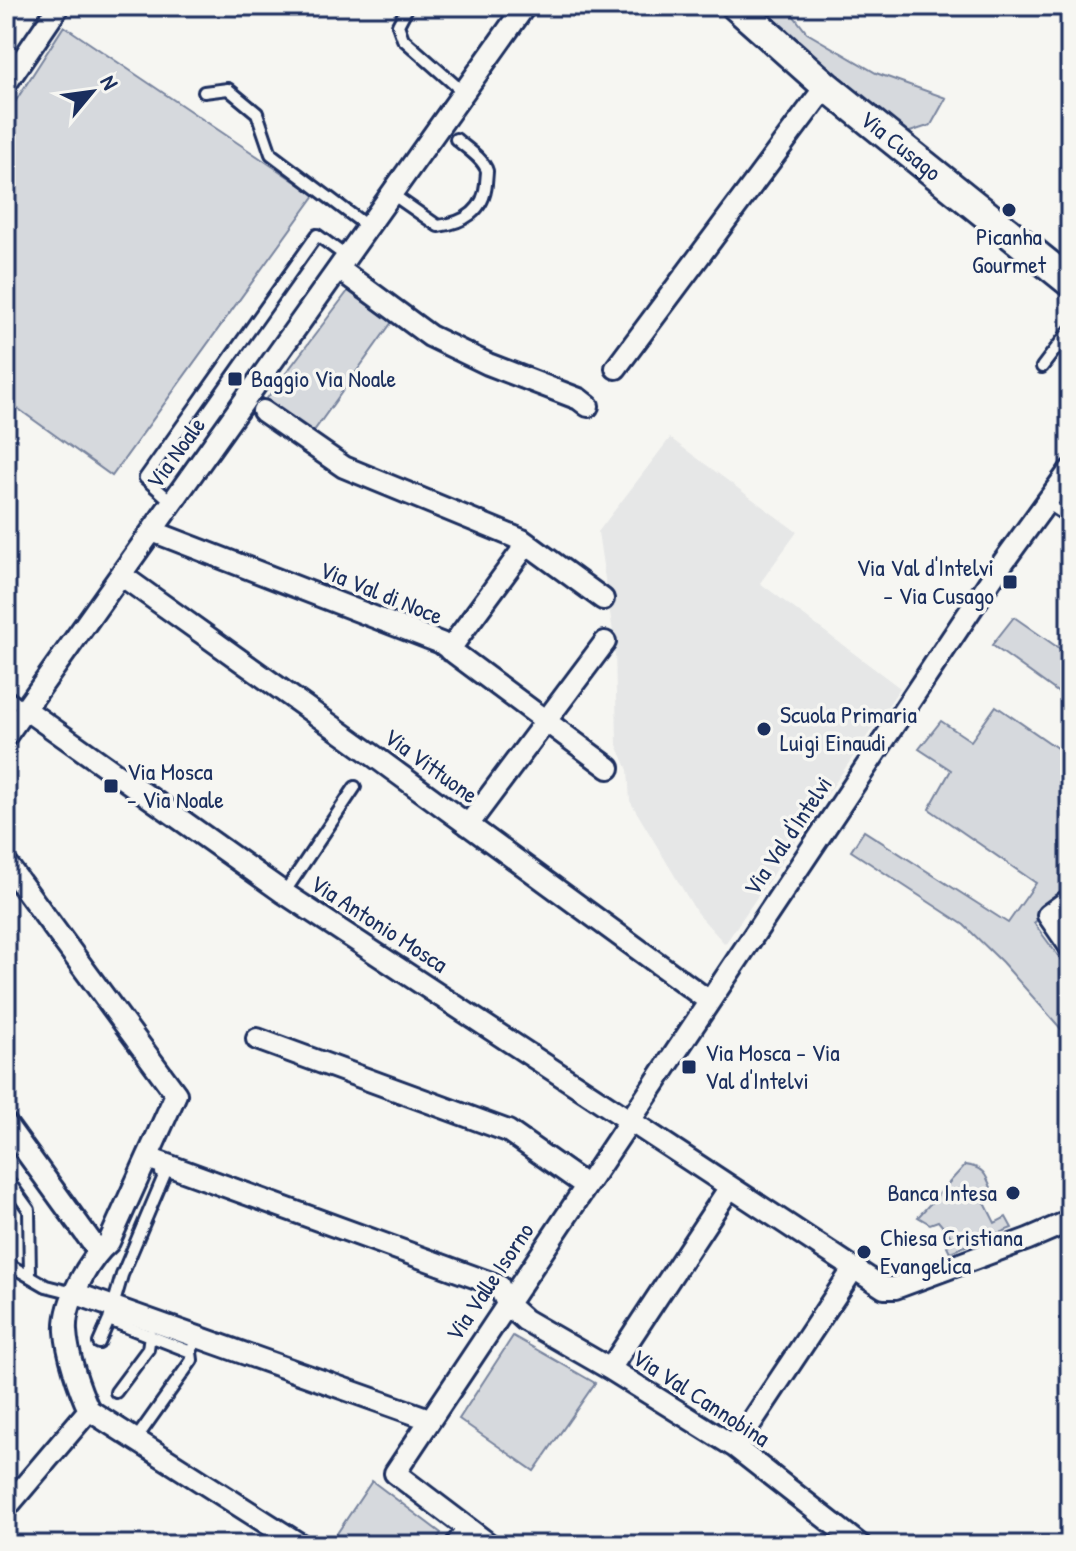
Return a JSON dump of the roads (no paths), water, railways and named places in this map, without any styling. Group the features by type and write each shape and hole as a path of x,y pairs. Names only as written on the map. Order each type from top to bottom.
{"street":[{"path":"6,84 59,6"},
{"name":"Via Noale","path":"6,736 525,6"},
{"name":"Via Cusago","path":"736,6 826,86 1070,282"},
{"path":"616,368 826,86"},
{"path":"343,263 430,336 488,364 579,399 588,406"},
{"path":"263,411 344,467 522,540 603,599"},
{"name":"Via Val d'Intelvi","path":"629,1119 988,585 1070,470"},
{"name":"Via Val di Noce","path":"152,531 441,643 609,768"},
{"path":"449,650 521,552 522,540"},
{"name":"Via Vittuone","path":"121,575 709,1001"},
{"path":"468,825 605,642"},
{"name":"Via Antonio Mosca","path":"25,709 284,893 884,1288 895,1288 1070,1221"},
{"path":"6,863 176,1094 154,1166 109,1242 98,1251 74,1293 65,1329 81,1394 89,1410 301,1545"},
{"path":"1070,899 1048,915 1070,947"},
{"path":"257,1039 508,1131 585,1185"},
{"name":"Via Valle Isorno","path":"462,1537 395,1473 629,1119"},
{"path":"6,1124 98,1251"},
{"name":"Via Val Cannobina","path":"154,1166 499,1286 507,1304 525,1320 735,1447 860,1545"},
{"path":"610,1369 730,1187"},
{"path":"735,1447 854,1268"},
{"path":"74,1293 111,1313 194,1344 429,1419"},
{"path":"6,1508 89,1410"},
{"path":"462,1537 490,1545"}],"lane":[{"path":"408,6 398,25 403,39 463,92"},
{"path":"204,92 228,89 257,113 271,154 368,227"},
{"path":"392,194 438,226 467,218 479,207 487,172 478,158 456,139"},
{"path":"172,502 145,478 317,235 343,263"},
{"path":"1042,367 1070,330"},
{"path":"1047,503 1070,518"},
{"name":"Via Antonio Mosca","path":"6,695 25,709"},
{"path":"284,893 355,787"},
{"path":"99,1343 122,1275 164,1176 154,1166"},
{"path":"6,1178 29,1210 30,1276"},
{"path":"6,1263 46,1286 74,1293"},
{"path":"111,1313 150,1335 194,1344 192,1360 136,1439"},
{"path":"116,1392 148,1349 150,1335"}],"place":[{"name":"Picanha Gourmet","path":"1009,210"},
{"name":"Baggio Via Noale","path":"235,379"},
{"name":"Via Val d'Intelvi - Via Cusago","path":"1010,582"},
{"name":"Scuola Primaria Luigi Einaudi","path":"764,729"},
{"name":"Via Mosca - Via Noale","path":"111,786"},
{"name":"Via Mosca - Via Val d'Intelvi","path":"689,1067"},
{"name":"Banca Intesa","path":"1013,1193"},
{"name":"Chiesa Cristiana Evangelica","path":"864,1252"}]}
